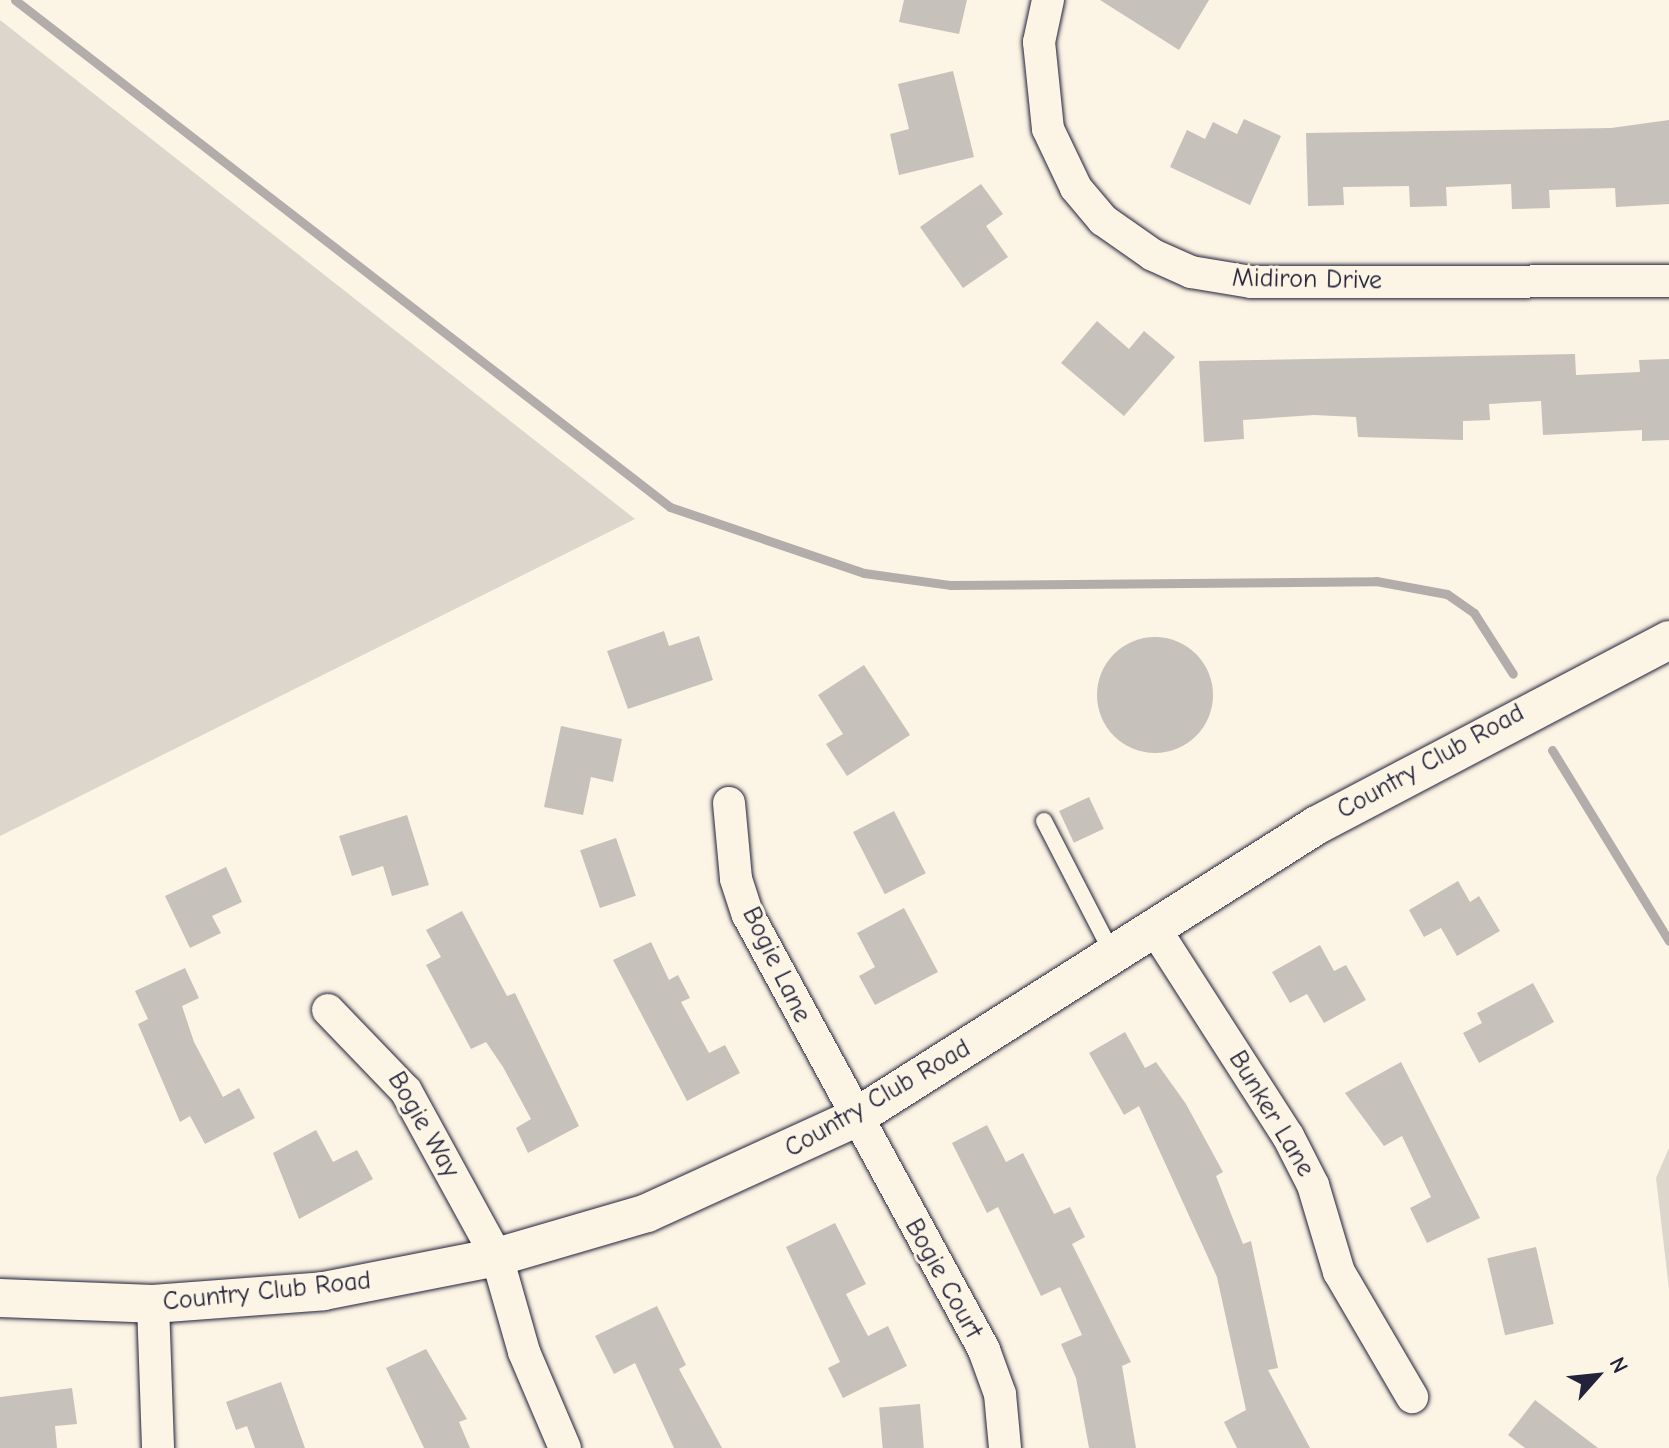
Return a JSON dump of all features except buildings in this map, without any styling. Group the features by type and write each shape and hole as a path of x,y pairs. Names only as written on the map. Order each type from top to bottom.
{"street":[{"name":"Midiron Drive","path":"1048,0 1039,42 1048,129 1076,188 1103,220 1153,255 1191,272 1251,282 1669,281"},
{"name":"Country Club Road","path":"0,1298 153,1304 324,1291 497,1257 647,1213 853,1119 1153,926 1461,744 1669,640"},
{"name":"Bogie Lane","path":"729,803 736,879 748,915 853,1119"},
{"name":"Bunker Lane","path":"1153,926 1288,1136 1313,1185 1339,1272 1412,1397"},
{"name":"Bogie Way","path":"328,1010 406,1091 497,1257"},
{"name":"Bogie Court","path":"853,1119 989,1361 1005,1448"},
{"path":"497,1257 524,1352 565,1448"},
{"path":"153,1304 158,1448"}],"lane":[{"path":"1044,821 1112,953"}],"shaded area":[{"path":"0,20 635,519 0,836"},
{"path":"1669,1148 1669,1289 1656,1178"}],"waterway":[{"path":"15,0 670,507 864,573 951,585 1376,581 1447,594 1474,613 1513,674"},
{"path":"1552,750 1669,941"}]}
